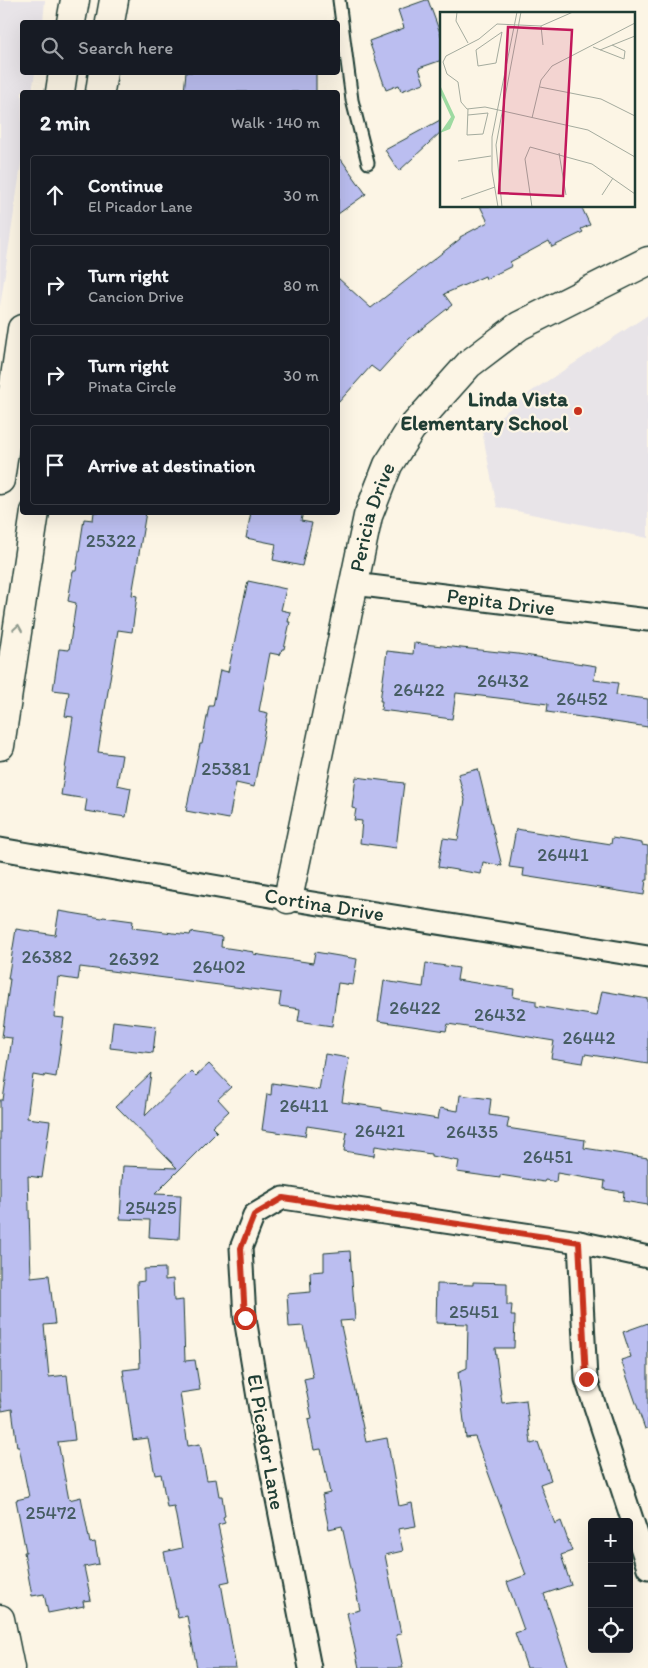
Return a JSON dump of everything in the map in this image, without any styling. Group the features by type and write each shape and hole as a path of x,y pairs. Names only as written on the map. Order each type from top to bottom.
{"street":[{"path":"71,20 75,0"},
{"path":"110,20 114,0"},
{"path":"60,90 63,75"},
{"path":"100,90 103,75"},
{"name":"Pericia Drive","path":"288,899 368,516 388,465 411,429 469,364 518,326 648,261"},
{"path":"0,480 20,343"},
{"path":"0,746 36,515"},
{"name":"Pepita Drive","path":"354,584 648,620"},
{"name":"Cortina Drive","path":"0,849 288,899 648,957"},
{"name":"El Picador Lane","path":"310,1668 263,1428 245,1318 241,1248 254,1215 283,1198 579,1242"},
{"path":"648,1257 579,1242 586,1379 648,1568"},
{"path":"0,1619 10,1668"}],"lane":[{"path":"339,0 352,100 368,163"}],"shaded area":[{"path":"0,0 45,0 43,20 20,20 20,75 35,75 32,90 20,90 20,172 0,307"},
{"name":"Linda Vista Elementary School","path":"648,315 648,538 497,507 482,431 532,391"}],"building":[{"path":"428,0 440,33 440,61 419,68 424,83 401,91 399,85 386,90 369,41 404,28 398,10"},
{"path":"186,75 316,75 316,90 184,90"},
{"path":"440,120 440,133 399,171 385,150"},
{"path":"340,158 366,194 340,213"},
{"path":"481,208 582,208 590,225 581,229 583,232 552,247 549,241 510,262 512,266 486,279 485,276 444,294 452,305 409,339 379,372 371,366 340,401 340,280 371,308 460,239 460,237 488,222"},
{"path":"94,515 145,515 132,595 137,596 132,632 118,630 98,752 122,755 117,785 131,788 126,817 85,811 87,799 61,795 73,717 65,716 69,692 53,690 59,649 69,650 76,603 68,601 73,571 76,571 84,519 93,520"},
{"path":"250,515 302,515 301,521 312,523 302,566 273,560 276,544 246,538"},
{"path":"248,581 286,589 281,610 290,612 288,622 290,622 284,649 282,649 280,655 270,653 259,711 268,713 254,787 236,783 229,819 186,811 209,706 213,706 220,670 228,672"},
{"path":"414,643 518,654 596,666 594,680 618,683 616,695 648,699 648,727 547,712 548,704 456,693 452,719 381,710 382,701 380,701 387,651 413,654"},
{"path":"478,769 502,866 483,862 481,874 438,867 443,838 458,840 465,800 458,774"},
{"path":"356,777 404,783 396,848 360,843 362,821 354,820 356,809 352,808"},
{"path":"516,829 611,844 612,838 642,843 642,845 648,846 648,880 646,880 644,895 523,876 524,869 509,867"},
{"path":"59,911 133,921 132,928 190,935 191,932 222,937 221,947 254,952 253,954 313,963 315,952 357,959 353,985 338,983 332,1026 298,1021 300,1009 279,1006 281,993 80,967 78,980 58,977 54,1017 64,1018 56,1077 33,1075 27,1118 50,1121 42,1178 28,1176 31,1277 49,1275 55,1324 44,1325 49,1377 67,1375 75,1440 58,1442 69,1500 81,1497 90,1543 95,1542 99,1564 84,1567 91,1600 83,1601 84,1606 48,1613 44,1594 32,1596 16,1500 29,1497 19,1447 17,1447 12,1409 2,1411 0,1397 0,1100 3,1100 12,1038 2,1037 10,979 8,979 16,929 55,935"},
{"path":"426,963 459,968 457,980 514,989 513,997 536,1001 536,1006 597,1016 602,991 648,999 648,1064 585,1054 583,1063 551,1058 554,1041 448,1024 446,1031 378,1021 384,981 423,987"},
{"path":"113,1021 156,1026 153,1053 110,1048"},
{"path":"325,1054 349,1058 342,1102 438,1119 440,1108 458,1111 460,1095 491,1099 489,1115 509,1118 507,1128 585,1140 584,1148 648,1158 648,1205 623,1201 624,1192 604,1189 605,1181 557,1173 556,1182 545,1180 544,1182 500,1175 500,1178 457,1172 459,1161 431,1156 431,1154 375,1146 374,1156 344,1151 347,1132 307,1126 305,1136 262,1130 267,1094 271,1095 272,1083 319,1090"},
{"path":"209,1064 231,1087 218,1099 229,1111 212,1127 217,1132 155,1194 181,1195 179,1239 149,1237 150,1220 120,1219 123,1166 177,1168 116,1106 151,1073 145,1116 191,1071 196,1076"},
{"path":"350,1251 355,1320 340,1321 366,1442 387,1438 399,1506 412,1503 416,1526 398,1529 403,1551 385,1555 401,1634 396,1635 403,1668 359,1668 347,1613 360,1610 342,1526 329,1529 322,1495 330,1493 321,1449 314,1450 308,1420 312,1419 304,1379 313,1377 303,1326 289,1327 287,1294 311,1292 310,1272 324,1271 324,1253"},
{"path":"165,1268 165,1280 173,1279 174,1301 183,1300 185,1361 195,1360 200,1390 180,1393 188,1446 200,1444 207,1480 216,1479 219,1496 222,1496 225,1523 218,1525 230,1581 221,1583 236,1668 197,1668 187,1616 178,1618 164,1552 182,1548 174,1506 167,1507 161,1474 155,1475 148,1438 133,1440 123,1370 140,1368 137,1282 144,1281 144,1269"},
{"path":"473,1282 507,1283 507,1305 512,1305 511,1316 515,1316 514,1348 495,1348 502,1403 526,1400 531,1444 538,1442 551,1480 540,1484 555,1524 561,1521 572,1551 561,1555 571,1585 544,1594 569,1668 527,1668 515,1633 524,1630 507,1582 526,1575 475,1437 466,1438 458,1372 467,1368 468,1324 436,1323 437,1284 473,1285"},
{"path":"648,1323 648,1428 645,1429 621,1360 631,1357 623,1332"}],"place":[{"name":"Linda Vista Elementary School","path":"578,411"}],"route":[{"path":"245,1318 241,1248 254,1215 283,1198 579,1242 586,1379"}]}
